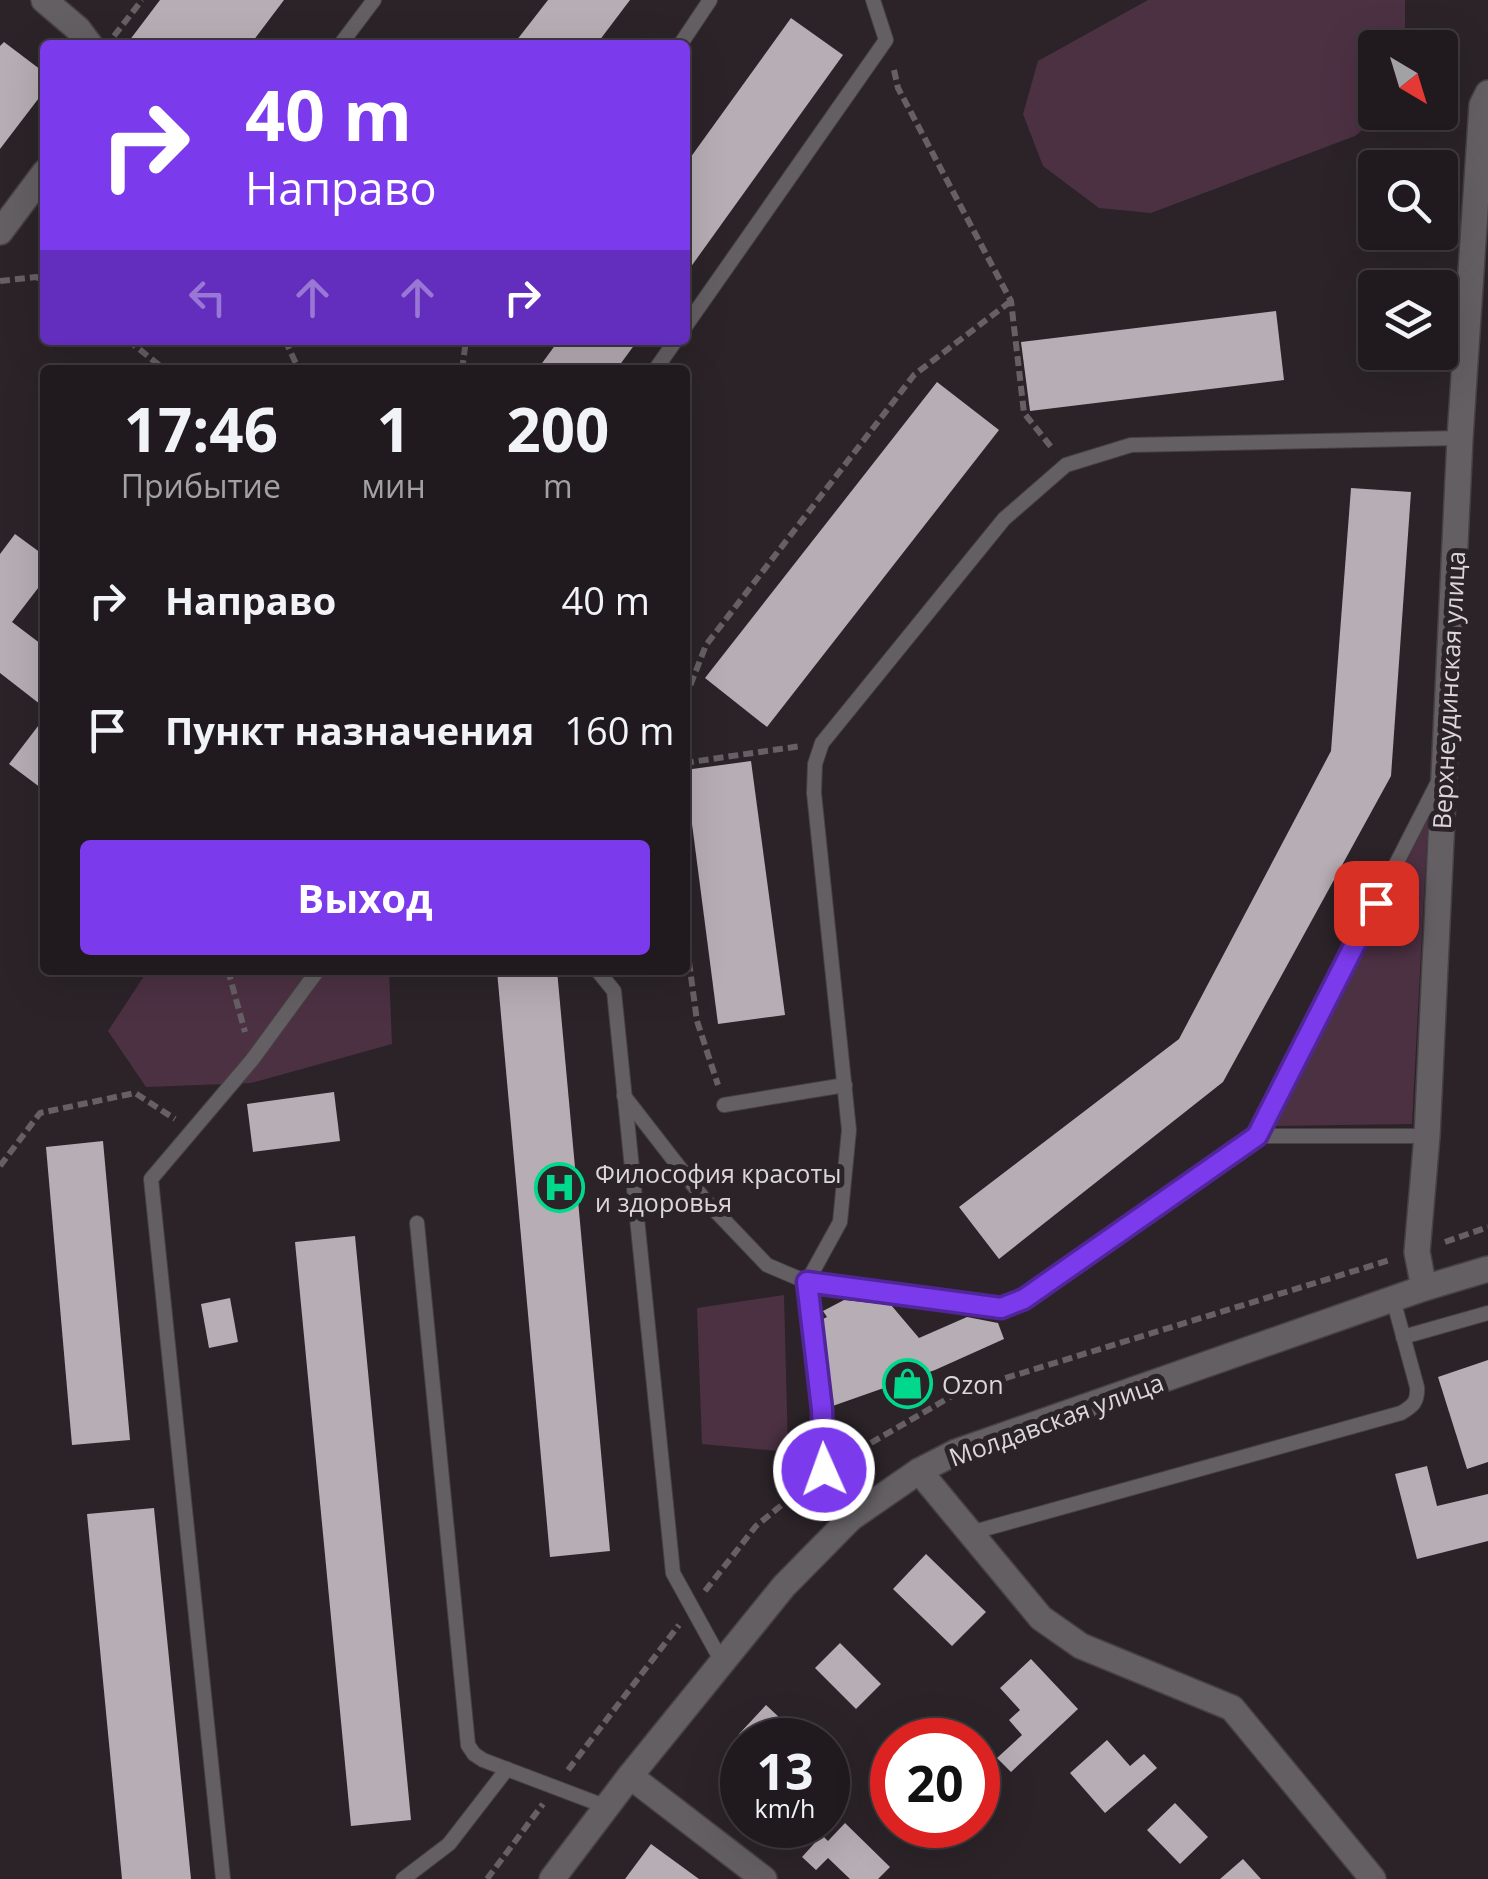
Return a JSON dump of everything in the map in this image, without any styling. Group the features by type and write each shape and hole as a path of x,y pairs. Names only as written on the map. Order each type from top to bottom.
{"street":[{"path":"44,0 86,40"},
{"name":"Верхнеудинская улица","path":"1424,1288 1417,1252 1427,1136 1460,438 1482,105 1488,94"},
{"path":"0,232 40,179"},
{"name":"Молдавская улица","path":"552,1879 784,1586 852,1518 919,1471 956,1452 1488,1269"},
{"path":"919,1471 1041,1618 1080,1646 1232,1708 1373,1879"},
{"path":"630,1776 764,1879"}],"lane":[{"path":"344,40 374,0"},
{"path":"683,40 710,0"},
{"path":"690,321 886,40 872,0"},
{"path":"852,1518 824,1470 822,1409 807,1282 840,1222 850,1130 814,793 822,743 1004,519 1066,465 1131,445 1460,438"},
{"path":"624,1096 704,1199 767,1266 807,1282 1001,1308 1024,1299 1257,1136 1444,770"},
{"path":"224,1879 151,1178 252,1060 314,975"},
{"path":"601,975 614,991 673,1572 722,1662"},
{"path":"724,1106 845,1085"},
{"path":"1257,1136 1427,1136"},
{"path":"417,1223 466,1737 474,1754 607,1807"},
{"path":"970,1532 1401,1413 1413,1406 1418,1387 1393,1299"},
{"path":"1403,1337 1488,1314"},
{"path":"404,1879 449,1844 507,1769"}],"path":[{"path":"112,40 142,0"},
{"path":"886,40 898,88 1011,301 1024,414 1066,465"},
{"path":"0,282 40,279"},
{"path":"690,685 706,645 914,375 1011,301"},
{"path":"134,345 159,365"},
{"path":"690,763 822,743"},
{"path":"690,969 697,1021 724,1106"},
{"path":"229,975 252,1060"},
{"path":"0,1166 40,1113 135,1093 193,1130"}],"shaded area":[{"path":"1148,0 1405,0 1405,30 1358,30 1358,130 1362,130 1151,213 1099,208 1043,166 1023,114 1038,61"},
{"path":"1428,818 1412,1124 1274,1126"},
{"path":"145,975 389,975 392,1044 251,1083 146,1087 108,1031"},
{"path":"784,1295 788,1452 702,1444 697,1308"}],"building":[{"path":"160,0 284,0 254,40 130,40"},
{"path":"548,0 630,0 600,40 517,40"},
{"path":"791,18 843,55 690,268 690,158"},
{"path":"4,42 40,69 40,97 0,149 0,46"},
{"path":"1276,311 1284,380 1030,411 1021,342"},
{"path":"555,345 634,345 620,365 541,365"},
{"path":"937,382 999,430 767,727 705,678"},
{"path":"1351,488 1411,492 1391,776 1223,1082 999,1259 959,1207 1179,1039 1331,751"},
{"path":"15,534 40,552 40,586 12,622 40,643 40,704 0,673 0,554"},
{"path":"40,724 40,787 9,764"},
{"path":"751,761 785,1015 718,1024 690,808 690,769"},
{"path":"497,975 557,975 610,1551 550,1557"},
{"path":"334,1092 340,1141 253,1152 247,1104"},
{"path":"103,1141 130,1440 72,1445 46,1147"},
{"path":"355,1236 411,1820 351,1826 295,1242"},
{"path":"230,1298 238,1342 209,1348 201,1304"},
{"path":"844,1300 891,1305 919,1338 967,1317 998,1323 1004,1339 935,1370 827,1408 823,1319 827,1317 823,1311"},
{"path":"1488,1360 1488,1462 1467,1469 1438,1377"},
{"path":"1427,1466 1437,1506 1488,1494 1488,1541 1417,1559 1395,1474"},
{"path":"154,1508 191,1879 122,1879 87,1514"},
{"path":"926,1554 986,1612 952,1646 893,1589"},
{"path":"840,1643 881,1684 856,1709 815,1668"},
{"path":"1031,1659 1078,1709 1011,1772 1000,1761 1000,1755 1022,1735 1009,1720 1020,1710 1000,1688"},
{"path":"766,1705 780,1718 754,1718"},
{"path":"1107,1740 1130,1766 1144,1754 1157,1768 1105,1813 1070,1773"},
{"path":"1175,1803 1208,1837 1180,1864 1147,1830"},
{"path":"850,1828 890,1867 878,1879 850,1879 828,1858 816,1870 802,1857 810,1848 850,1848"},
{"path":"651,1844 699,1879 625,1879"},
{"path":"1243,1859 1261,1879 1220,1879"}],"place":[{"name":"Философия красоты и здоровья","path":"560,1187"},
{"name":"Ozon","path":"907,1384"}],"route":[{"path":"824,1470 822,1409 807,1282 1001,1308 1024,1299 1257,1136 1376,903"}]}
